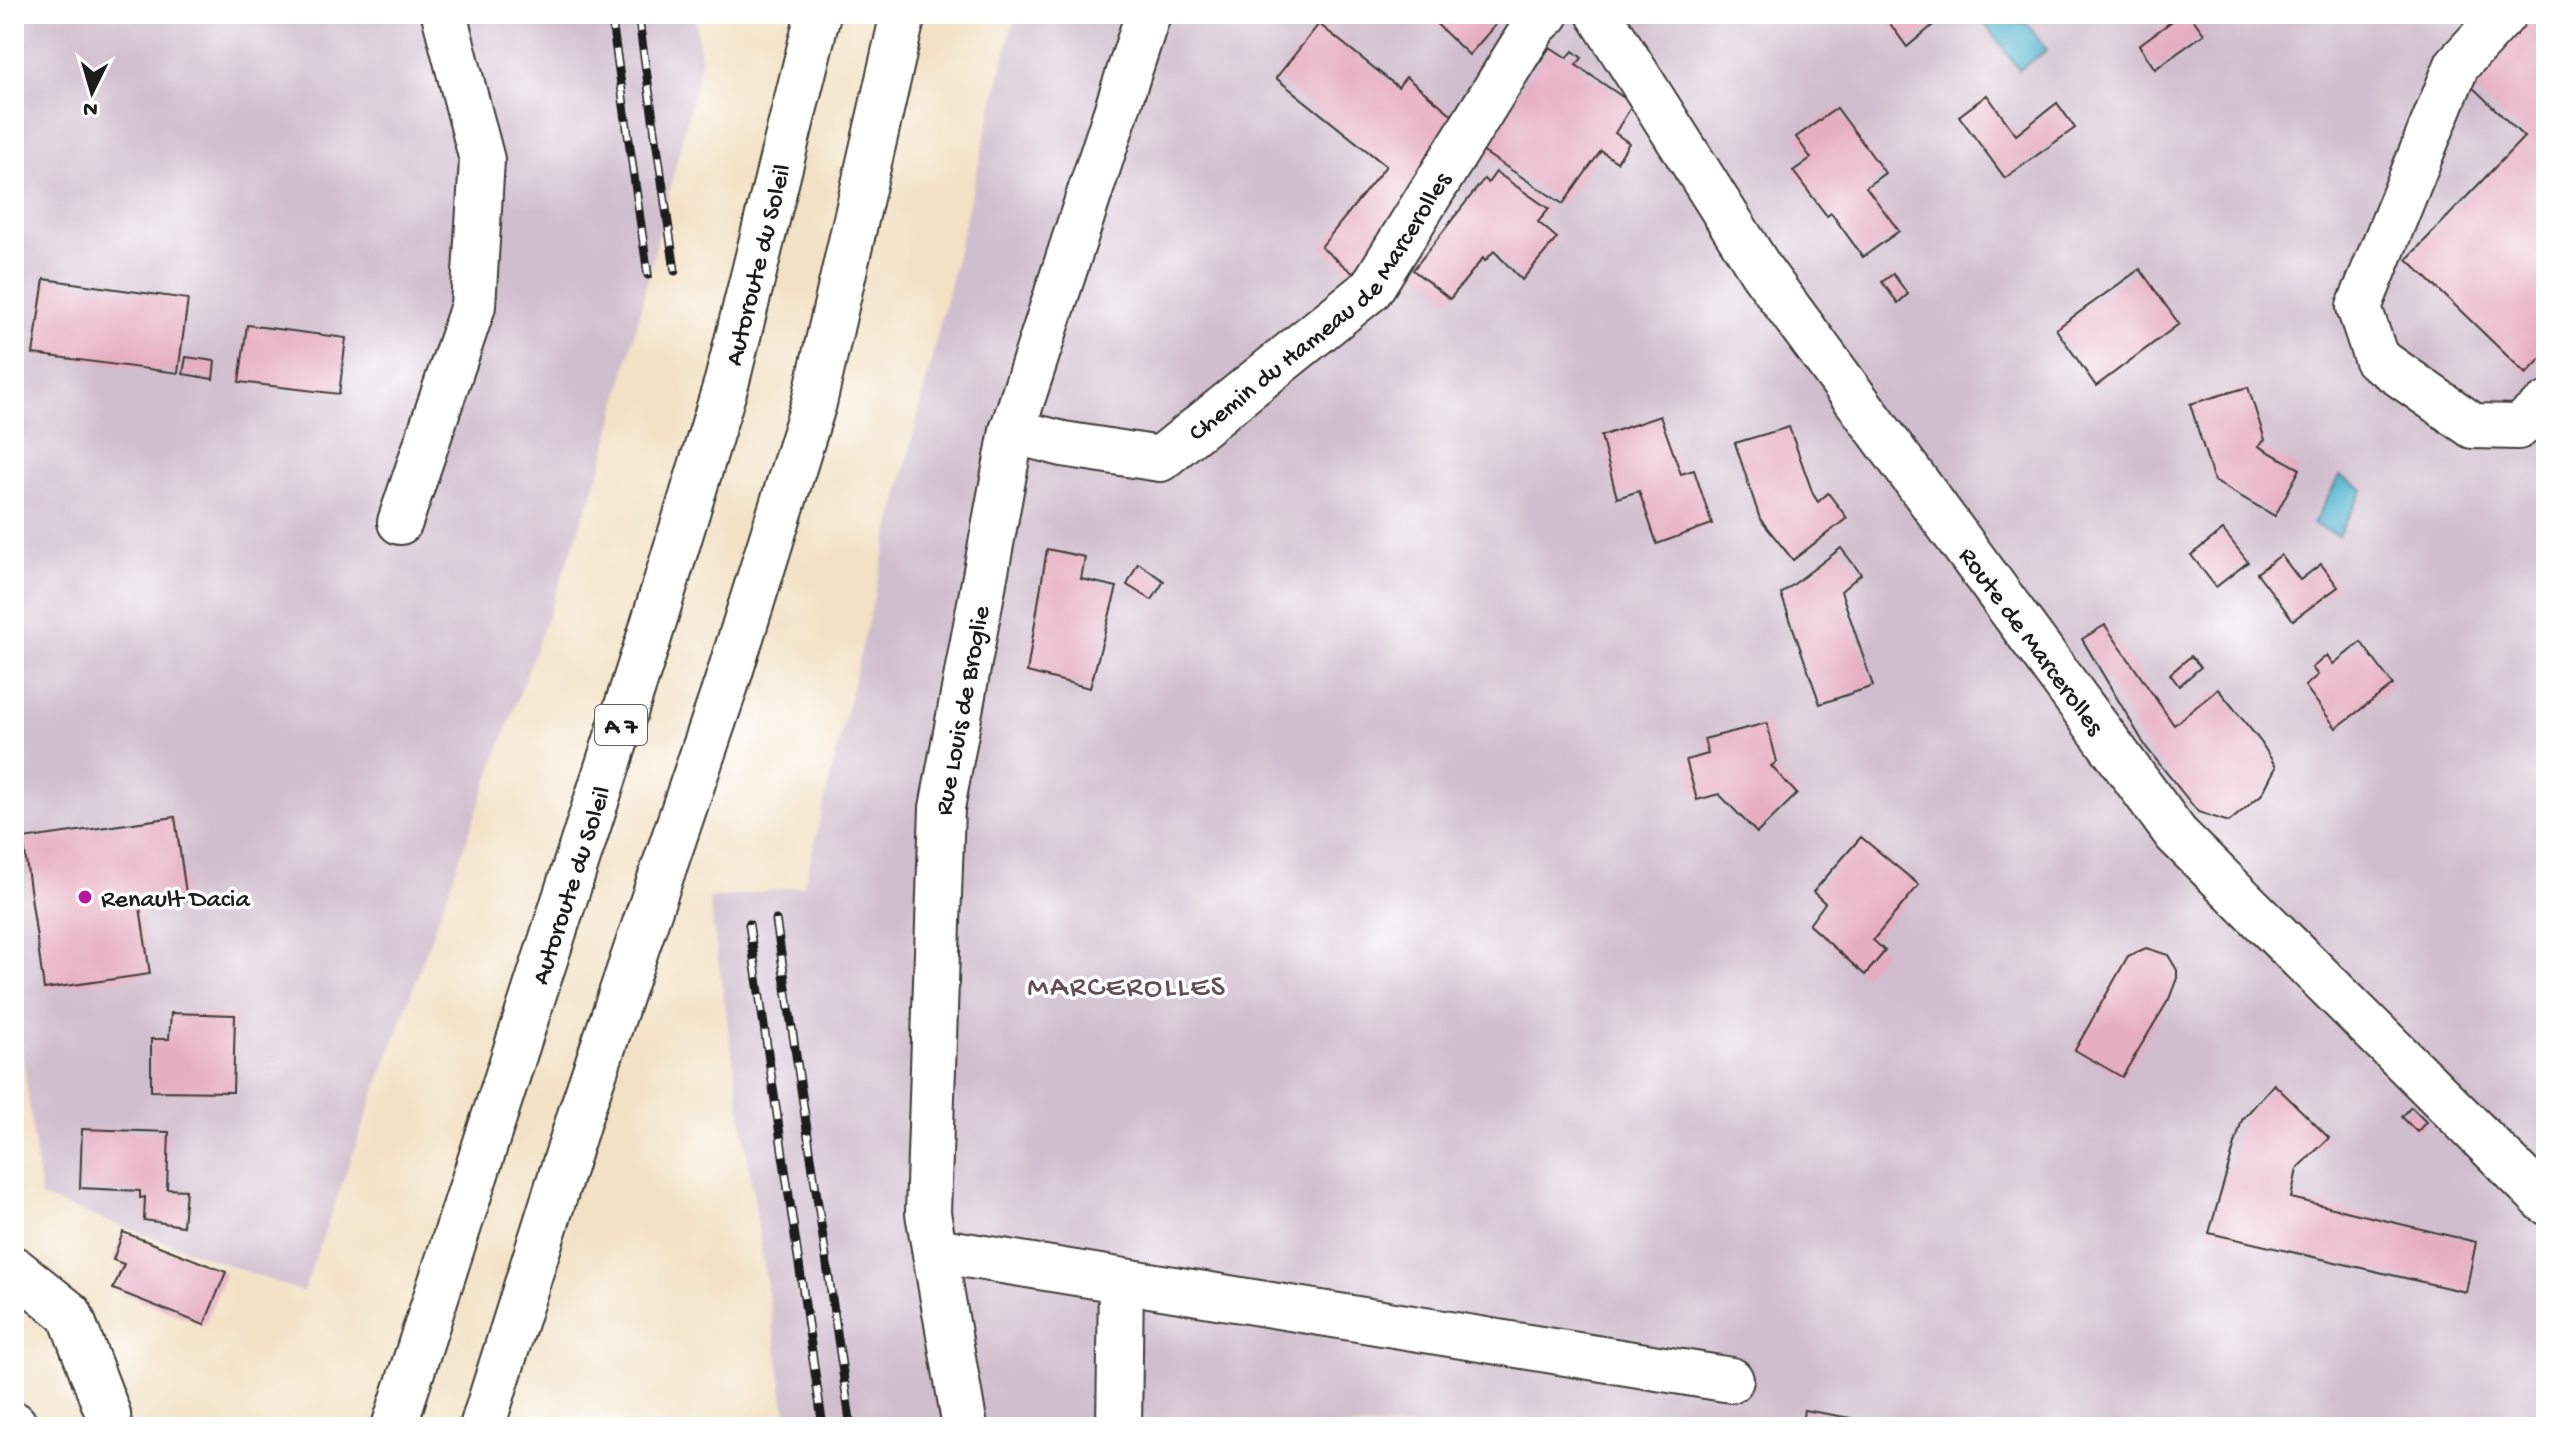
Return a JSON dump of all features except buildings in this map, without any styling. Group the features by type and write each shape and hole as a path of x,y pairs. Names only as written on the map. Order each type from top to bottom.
{"main road":[{"path":"400,522 473,306 482,160 451,30 444,14"},
{"name":"Autoroute du Soleil","path":"394,1427 648,641 723,396 818,14"},
{"path":"482,1427 581,1112 726,685 814,403 903,14"},
{"name":"Rue Louis de Broglie","path":"965,1427 928,1213 942,808 1012,431 1148,14"},
{"name":"Chemin du Hameau de Marcerolles","path":"1012,431 1063,444 1160,459 1371,289 1535,25 1547,14"},
{"name":"Route de Marcerolles","path":"1599,14 1762,272 2176,834 2546,1202"},
{"path":"2504,14 2457,65 2359,307 2376,358 2473,426 2518,427 2546,405"},
{"path":"935,1250 1731,1380"},
{"path":"14,1269 70,1314 108,1414 109,1427"},
{"path":"1119,1427 1121,1281"}],"shaded area":[{"path":"14,14 695,14 701,62 602,466 303,1292 41,1197 14,988"},
{"path":"1015,14 2546,14 2546,1427 788,1427 709,899 804,886"}],"water":[{"path":"2020,14 2047,50 2019,70 1979,16"},
{"path":"2340,476 2364,489 2338,536 2313,524"}],"railway":[{"path":"611,14 648,275"},
{"path":"638,14 675,271"},
{"path":"776,920 851,1427"},
{"path":"749,924 823,1427"}],"place":[{"name":"Renault Dacia","path":"85,897"}],"district":[{"name":"MARCEROLLES","path":"1127,985"}]}
